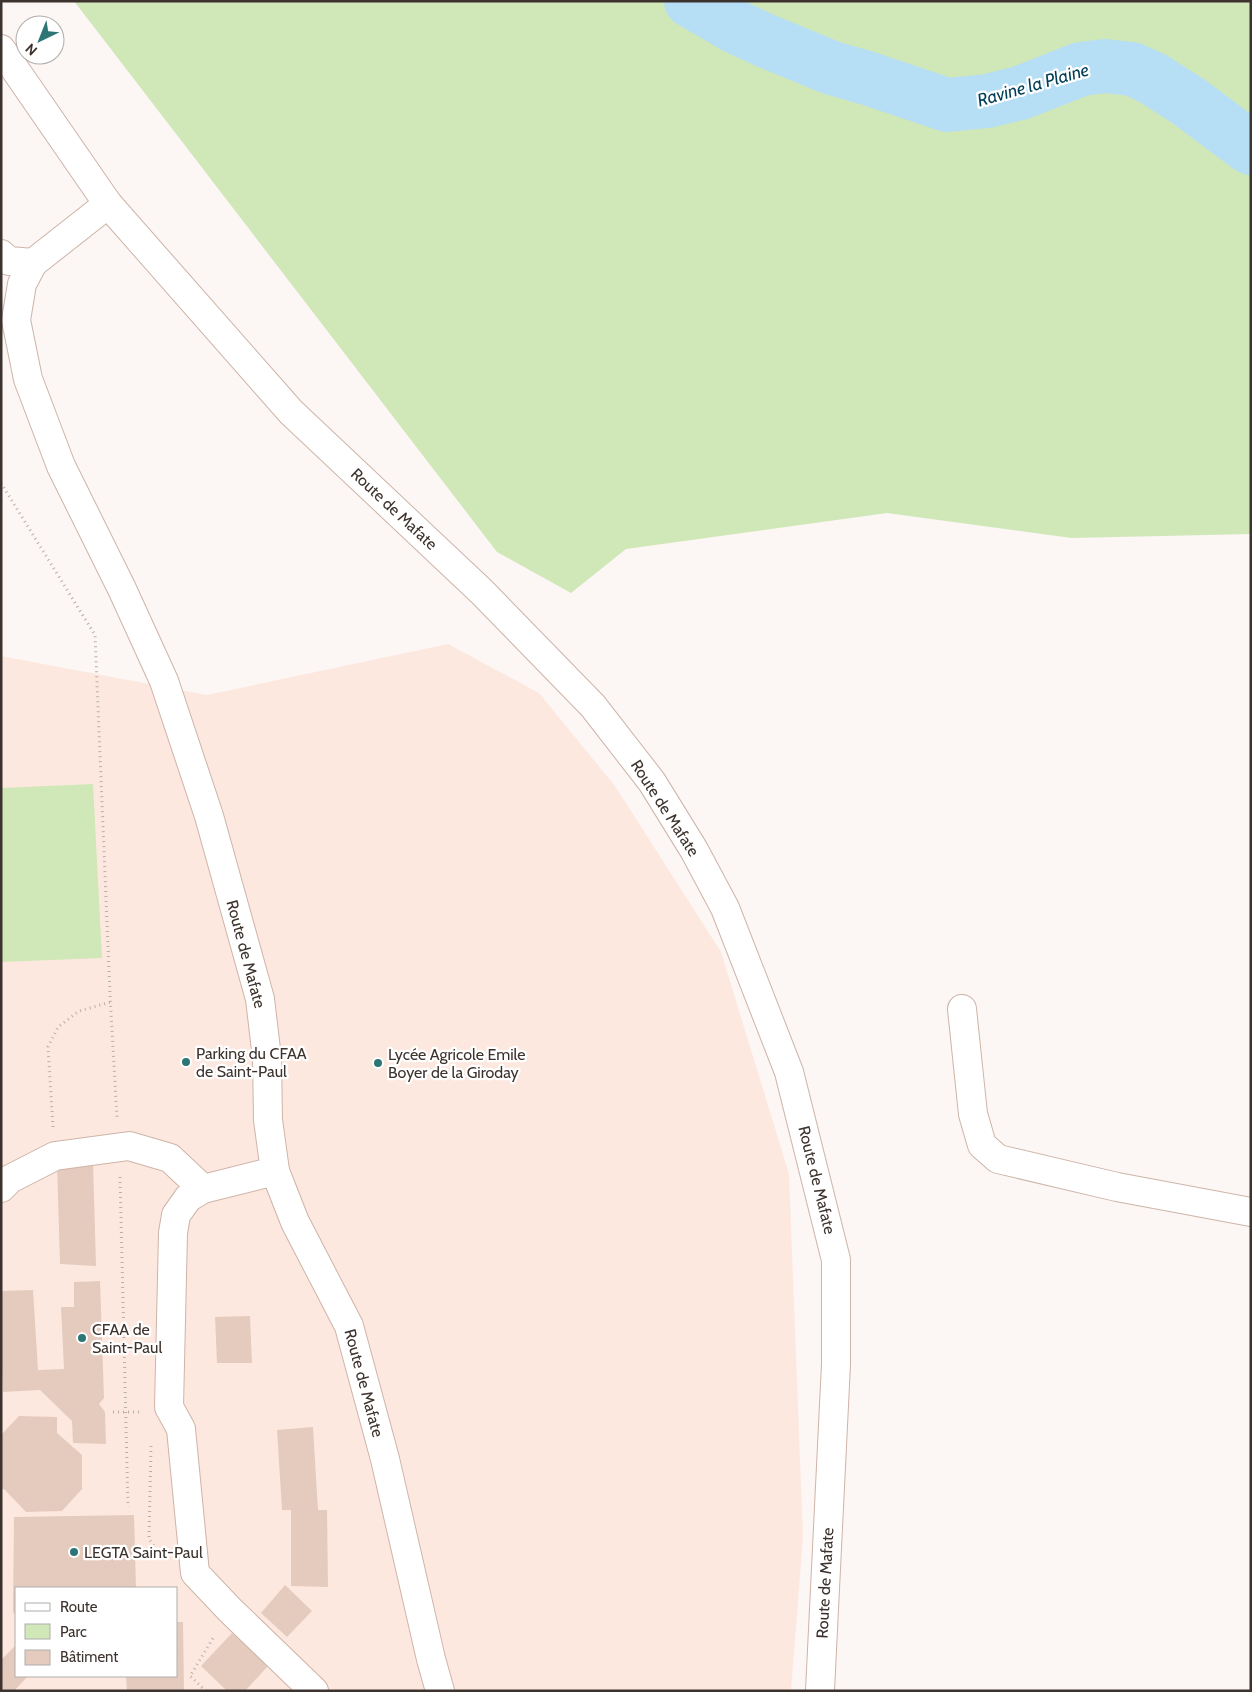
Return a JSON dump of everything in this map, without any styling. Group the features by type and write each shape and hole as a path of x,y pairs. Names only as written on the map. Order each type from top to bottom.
{"main road":[{"path":"1,49 108,204"},
{"name":"Route de Mafate","path":"440,1691 384,1459 349,1326 294,1222 275,1171 268,1120 267,1058 260,999 209,816 164,681 122,589 61,466 28,379 16,320 22,284 33,263 108,204 291,412 482,592 593,706 652,782 694,850 725,908 789,1072 836,1260 836,1364 820,1691"},
{"path":"1,254 9,261 33,263"},
{"path":"962,1009 974,1114 982,1146 998,1159 1116,1187 1251,1212"},
{"path":"1,1188 10,1179 55,1156 129,1146 170,1158 203,1189"},
{"path":"275,1171 203,1189 188,1198 176,1215 173,1233 169,1407 181,1429 195,1573 230,1610 314,1691"}],"path":[{"path":"1,483 94,634 119,1148 128,1507"},
{"path":"55,1156 48,1047 58,1027 79,1011 111,1002"},
{"path":"113,1412 143,1412"},
{"path":"151,1441 149,1539 164,1560"},
{"path":"206,1691 190,1676 218,1630"}],"shaded area":[{"name":"Lycée Agricole Emile Boyer de la Giroday","path":"448,644 539,693 615,786 721,952 789,1174 803,1537 791,1691 1,1691 1,656 207,695"}],"green space":[{"path":"74,1 1251,1 1251,534 1072,538 887,513 626,549 571,593 497,552"},
{"path":"93,784 102,958 1,962 1,788"}],"building":[{"path":"93,1162 96,1266 60,1264 57,1164"},
{"name":"CFAA de Saint-Paul","path":"100,1281 104,1398 99,1404 105,1412 106,1444 73,1443 72,1421 40,1390 3,1392 1,1291 33,1290 38,1370 64,1369 61,1307 74,1307 74,1282"},
{"path":"250,1316 252,1363 217,1363 215,1317"},
{"path":"19,1416 57,1417 57,1433 82,1455 82,1489 62,1511 26,1512 4,1489 1,1489 1,1435"},
{"path":"313,1427 318,1510 327,1510 328,1587 291,1586 291,1510 282,1510 277,1430"},
{"name":"LEGTA Saint-Paul","path":"134,1515 136,1587 15,1587 15,1614 13,1612 14,1517"},
{"path":"285,1585 312,1611 287,1637 261,1613"},
{"path":"178,1622 183,1622 184,1691 127,1691 126,1677 178,1677"},
{"path":"232,1633 268,1666 245,1691 227,1691 201,1666"},
{"path":"15,1646 15,1677 27,1677 14,1691 1,1691 1,1660"}],"waterway":[{"name":"Ravine la Plaine","path":"691,1 734,26 832,68 947,105 987,101 1020,93 1081,69 1105,66 1132,69 1152,78 1188,101 1251,148"}],"place":[{"name":"Parking du CFAA de Saint-Paul","path":"186,1062"},
{"name":"Lycée Agricole Emile Boyer de la Giroday","path":"378,1063"},
{"name":"CFAA de Saint-Paul","path":"82,1338"},
{"name":"LEGTA Saint-Paul","path":"74,1552"}]}
